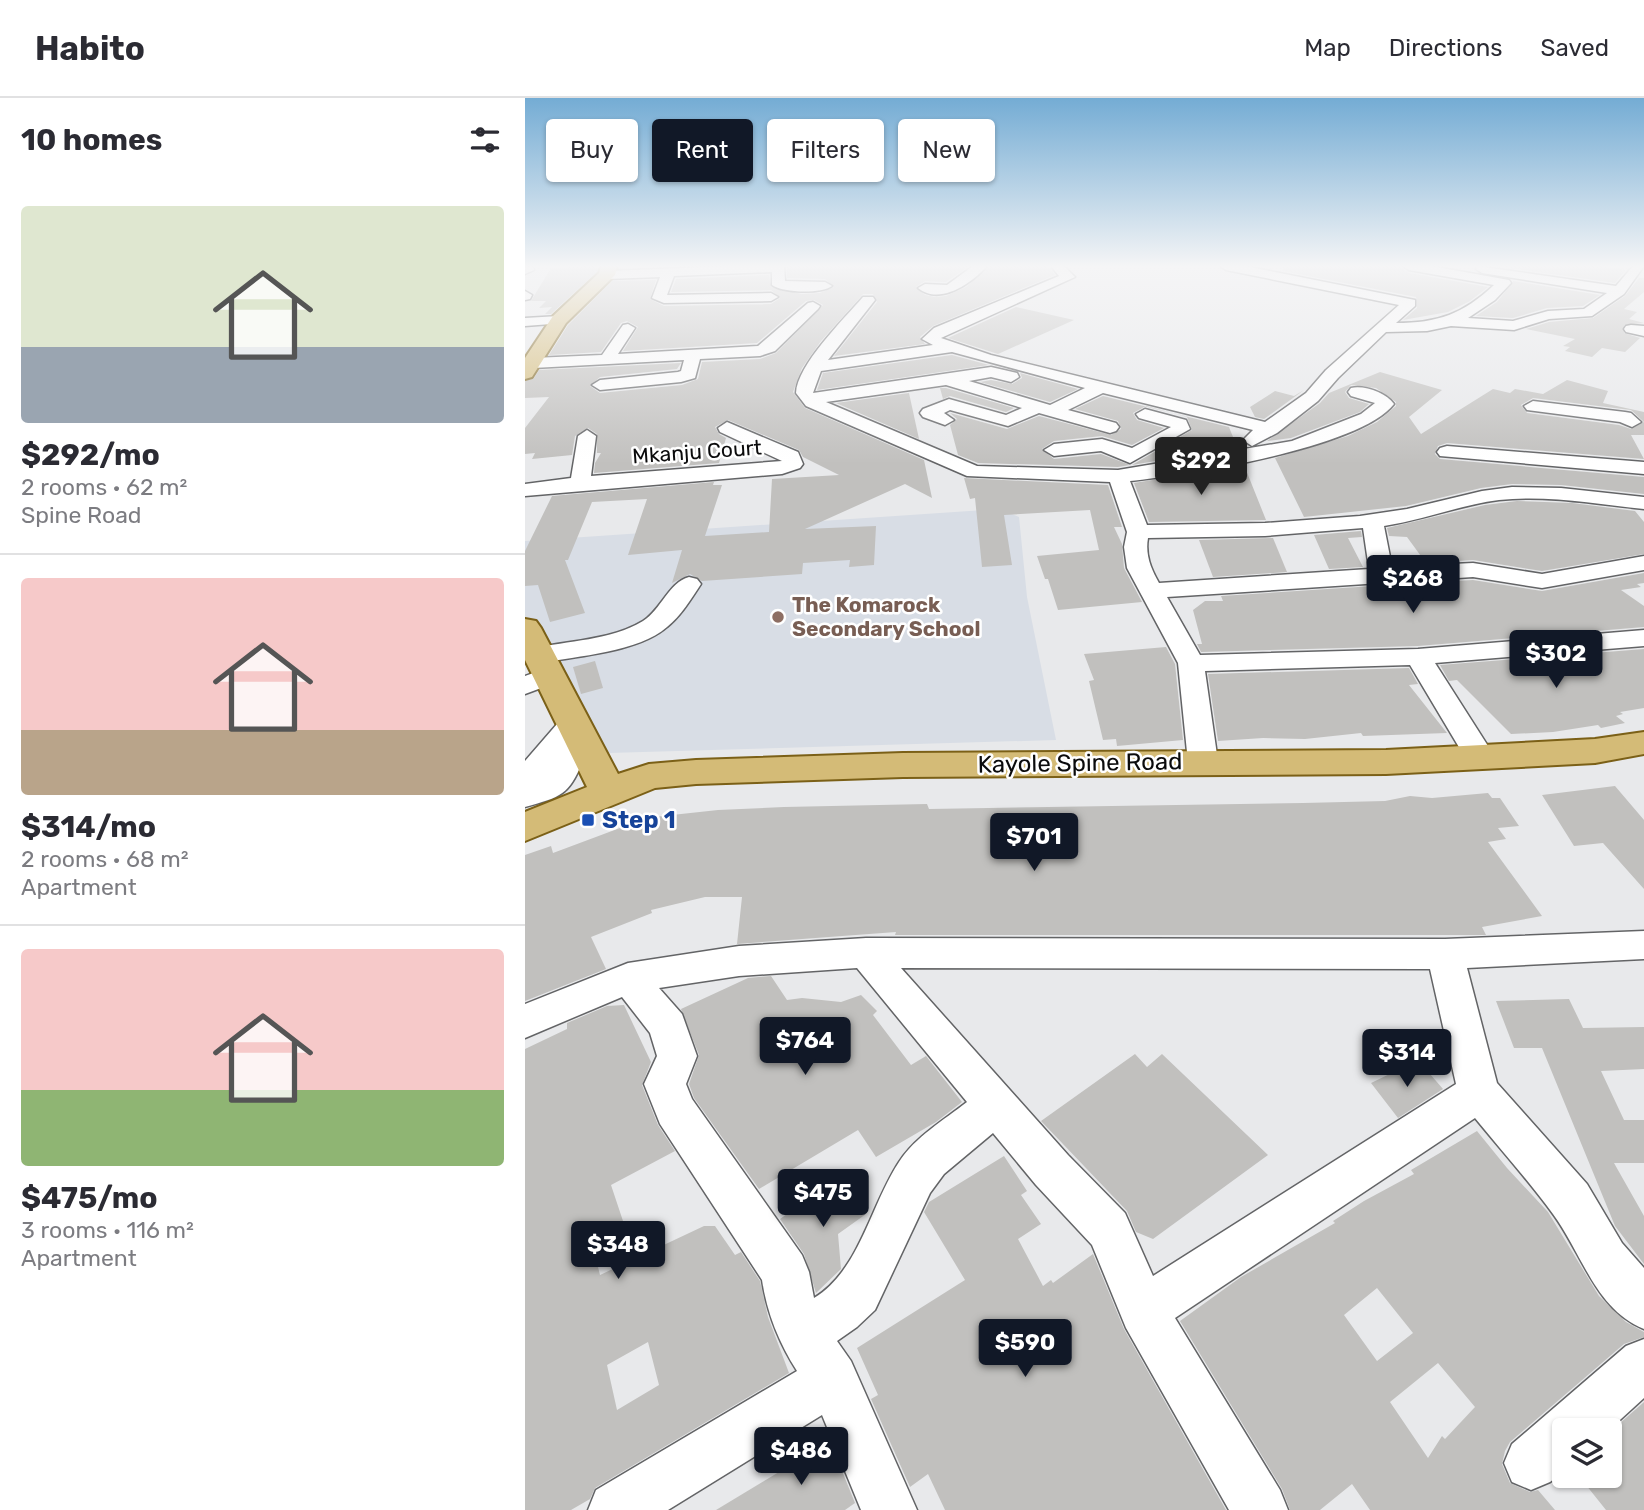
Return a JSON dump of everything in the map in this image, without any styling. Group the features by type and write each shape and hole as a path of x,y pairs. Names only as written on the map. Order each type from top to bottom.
{"main road":[{"path":"529,368 551,332"},
{"path":"535,661 567,733 609,793"},
{"name":"Kayole Spine Road","path":"525,827 649,776 696,772 902,765 1386,762 1595,751 1644,743"}],"street":[{"path":"606,360 625,332"},
{"path":"529,368 765,349 784,332"},
{"path":"810,383 844,332"},
{"path":"829,351 932,336 938,332"},
{"path":"1222,458 1271,429 1312,397 1332,374 1379,332"},
{"path":"932,336 930,339 985,358 1271,429"},
{"path":"810,383 954,347"},
{"path":"600,385 681,377 689,374 693,356"},
{"path":"810,383 985,358"},
{"path":"810,383 947,380 992,372 1180,424 1181,429 1134,455 1113,475"},
{"path":"947,380 1110,427"},
{"path":"810,383 881,434 974,472 1026,475 1148,473 1297,446 1367,418 1385,404 1381,399 1357,392"},
{"path":"1008,421 1081,397 1103,386"},
{"path":"945,420 929,413 949,404 1028,429"},
{"path":"1447,452 1535,460 1574,460 1642,468 1638,423 1625,417 1533,406"},
{"name":"Mkanju Court","path":"525,490 580,482 685,477 782,468 793,464 791,456 727,428"},
{"path":"580,482 587,436"},
{"path":"1054,450 1102,445 1134,455"},
{"path":"1113,475 1138,533 1135,547 1139,568 1191,663 1202,762"},
{"path":"1138,533 1250,531 1372,520 1514,493 1644,503"},
{"path":"1372,520 1382,575"},
{"path":"1150,591 1473,570 1542,581 1644,563"},
{"path":"535,661 635,635 653,626 665,615 689,584"},
{"path":"1191,663 1418,657 1644,638"},
{"path":"1418,657 1480,757"},
{"path":"525,795 541,780 534,770 567,733"},
{"path":"525,1021 628,978 739,961 866,953 1445,954 1644,945"},
{"path":"866,953 1052,1170 1109,1229 1143,1311 1260,1510"},
{"path":"1445,954 1479,1092 1570,1199 1605,1260 1644,1305"},
{"path":"628,978 667,1026 677,1056 665,1084 675,1110 785,1272 790,1302 802,1334 833,1379 889,1510"},
{"path":"1143,1311 1479,1092"},
{"path":"802,1334 840,1310 857,1293 887,1230 928,1159 995,1105"},
{"path":"1582,1418 1644,1364"},
{"path":"616,1510 833,1379"}],"shaded area":[{"name":"The Komarock Secondary School","path":"999,509 1019,517 1027,597 1056,740 574,754 525,637 525,541"}],"building":[{"path":"564,332 615,332 601,352 549,355"},
{"path":"635,332 770,332 757,343 623,351"},
{"path":"797,332 829,332 802,368 793,392 805,408 924,460 932,498 905,484 805,529 876,526 874,565 849,567 850,560 803,563 802,574 702,581 690,574 672,583 682,550 628,555 647,499 592,502 568,560 565,560 585,613 550,622 538,585 525,586 525,551 552,496 714,482 713,485 722,485 705,536 769,532 772,479 839,475 803,457 799,450 728,420 715,427 719,434 726,438 719,463 594,473 595,463 601,453 597,453 597,434 588,428 575,436 572,455 532,459 535,453 525,454 525,428 549,397 525,398 525,381 534,378 539,370 681,363 677,369 600,377 590,386 600,393 682,385 698,379 702,362 760,359 776,353"},
{"path":"853,332 926,332 920,337 925,344 834,356"},
{"path":"961,332 1047,332 998,354 948,338"},
{"path":"1540,332 1624,332 1640,338 1625,352 1602,348 1592,357 1565,351 1570,347 1563,346 1575,339"},
{"path":"952,355 989,365 817,390 823,373"},
{"path":"1380,372 1442,390 1409,417 1421,434 1493,389 1510,393 1515,389 1543,394 1567,380 1608,391 1603,403 1644,412 1644,422 1644,435 1631,435 1644,459 1447,443 1438,446 1435,454 1440,459 1644,477 1644,494 1561,485 1512,484 1481,488 1406,506 1304,517 1275,458 1348,436 1377,422 1396,406 1396,402 1376,388 1351,385 1345,392 1349,398 1369,404 1360,412 1291,438 1267,441 1320,403 1329,393","holes":["1533,398 1631,410 1644,422 1631,429 1619,425 1527,413 1521,405"]},
{"path":"1020,373 1078,389 1050,402 980,382 991,380 1012,384 1022,378"},
{"path":"940,388 1014,408 1006,412 950,396 943,399"},
{"path":"1304,390 1264,419 1255,417 1250,407 1275,391 1294,396"},
{"path":"909,393 919,439 836,403"},
{"path":"1103,396 1145,406 1133,413 1137,420 1164,428 1132,445 1102,436 1054,441 1042,449 1054,459 1101,454 1130,465 1118,467 978,463 958,455 950,425 957,419 950,413 1007,429 1039,416 1111,435 1121,429 1118,421 1075,409"},
{"path":"1172,413 1229,427 1237,447 1132,465 1192,430 1187,417"},
{"path":"1244,465 1266,520 1149,522 1134,483"},
{"path":"964,478 1108,485 1122,527 1114,527 1122,544 1124,568 1142,602 1058,610 1037,556 1099,550 1090,510 1004,515 1012,565 982,567 975,498 970,499"},
{"path":"1517,501 1572,503 1635,511 1644,522 1644,554 1542,571 1473,560 1426,563 1407,537 1389,536 1387,528 1485,505"},
{"path":"1361,531 1362,537 1348,538 1363,567 1329,569 1314,535"},
{"path":"1273,538 1287,572 1213,577 1199,540"},
{"path":"1644,573 1644,583 1637,584 1641,587 1621,590 1644,606 1644,627 1418,646 1201,652 1197,644 1202,644 1193,610 1205,601 1223,601 1221,596 1373,586 1388,590 1441,587 1438,582 1473,580 1542,591"},
{"path":"1166,647 1175,664 1183,740 1117,746 1116,739 1103,740 1089,681 1094,680 1084,654"},
{"path":"1644,649 1644,708 1620,712 1623,714 1616,716 1625,723 1553,732 1511,734 1457,680 1449,681 1440,665"},
{"path":"595,661 603,688 581,694 573,667"},
{"path":"1409,668 1418,684 1409,685 1447,733 1363,736 1361,733 1305,739 1218,741 1208,674"},
{"path":"1615,786 1644,820 1644,889 1603,843 1574,846 1542,795"},
{"path":"1488,793 1492,798 1500,798 1519,826 1498,828 1506,839 1488,842 1542,916 1482,927 1486,935 895,935 896,932 737,944 742,897 705,897 651,910 652,913 591,937 606,969 525,1001 525,855 551,846 553,853 636,822 635,819 718,810 784,807 927,804 929,809 1303,803 1385,801 1410,796 1432,798"},
{"path":"771,976 787,1000 802,998 841,1002 861,995 877,1011 873,1015 911,1065 926,1056 962,1102 936,1122 876,1157 858,1130 759,1189 694,1098 689,1084 699,1055 681,1009 748,978"},
{"path":"1569,999 1583,1028 1644,1027 1644,1069 1601,1071 1624,1120 1644,1120 1644,1163 1614,1163 1644,1216 1644,1264 1615,1226 1542,1048 1514,1048 1496,1001"},
{"path":"624,1005 651,1062 642,1085 658,1125 675,1151 611,1185 623,1221 591,1239 600,1275 704,1226 715,1226 735,1255 741,1252 760,1281 768,1317 789,1373 595,1488 590,1499 571,1510 525,1510 525,1049 567,1029 567,1023 607,1006","holes":["648,1342 659,1385 617,1410 607,1365"]},
{"path":"1135,1054 1147,1067 1162,1054 1268,1155 1153,1239 1136,1232 1127,1211 1041,1121"},
{"path":"1423,1066 1443,1089 1398,1118 1371,1083 1402,1068 1407,1074"},
{"path":"1477,1131 1548,1212 1599,1296 1626,1322 1644,1332 1644,1337 1624,1344 1510,1442 1505,1451 1502,1464 1510,1483 1530,1492 1538,1490 1555,1510 1370,1510 1352,1484 1320,1510 1290,1510 1282,1489 1180,1321 1241,1277 1335,1223 1333,1221 1364,1201 1414,1174 1411,1170","holes":["1377,1288 1413,1333 1377,1361 1344,1315","1438,1363 1475,1407 1445,1439 1442,1436 1428,1458 1390,1402"]},
{"path":"1004,1156 1027,1191 1021,1195 1041,1224 1018,1239 1043,1286 1051,1280 1053,1283 1093,1254 1124,1329 1226,1510 945,1510 928,1474 910,1487 871,1399 878,1395 857,1348 965,1280 924,1212 929,1202"},
{"path":"839,1177 866,1214 838,1234 841,1269 816,1293 804,1254 780,1219"},
{"path":"1644,1402 1644,1510 1606,1510 1588,1488 1622,1488 1622,1421"},
{"path":"830,1441 855,1503 845,1510 716,1510"}],"place":[{"name":"The Komarock Secondary School","path":"778,617"},
{"name":"Step 1","path":"588,820"}]}
